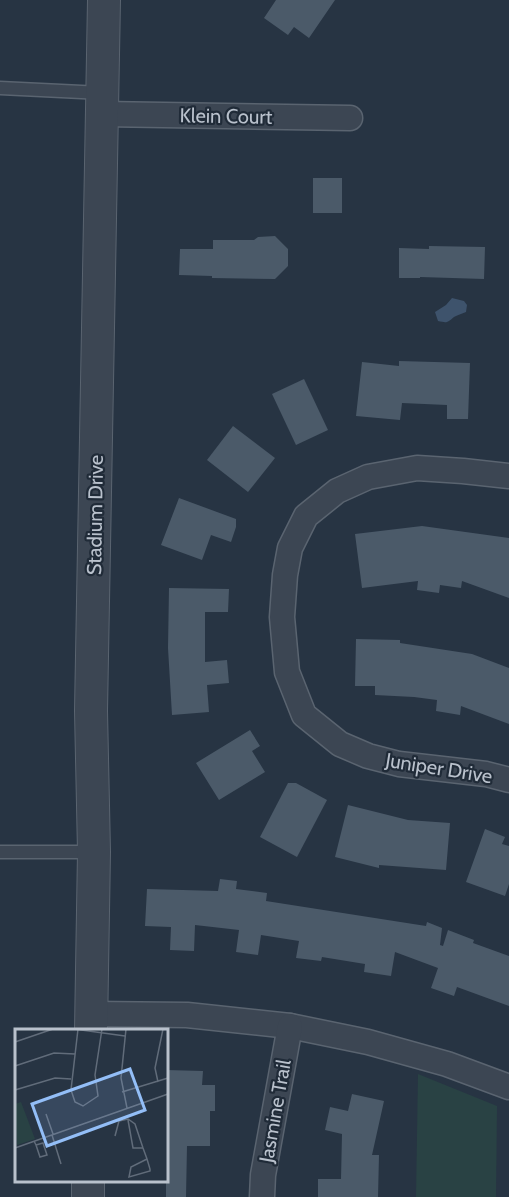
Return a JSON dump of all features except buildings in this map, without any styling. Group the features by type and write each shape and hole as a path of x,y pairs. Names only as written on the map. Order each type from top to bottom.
{"street":[{"name":"Stadium Drive","path":"92,1022 94,852 91,711 104,0"},
{"name":"Klein Court","path":"102,103 350,118"},
{"name":"Juniper Drive","path":"509,476 417,468 368,477 337,491 306,516 290,548 285,575 282,617 287,672 304,715 340,744 368,756 399,764 486,774 509,780"},
{"path":"92,1022 187,1015 290,1026 379,1045 447,1064 509,1087"},
{"name":"Jasmine Trail","path":"262,1197 263,1175 290,1026"}],"lane":[{"path":"0,88 102,103"},
{"path":"0,852 94,852"}],"green space":[{"path":"418,1074 497,1106 496,1197 416,1197"}],"water":[{"path":"452,298 464,301 467,305 466,312 447,322 438,321 435,312"}]}
